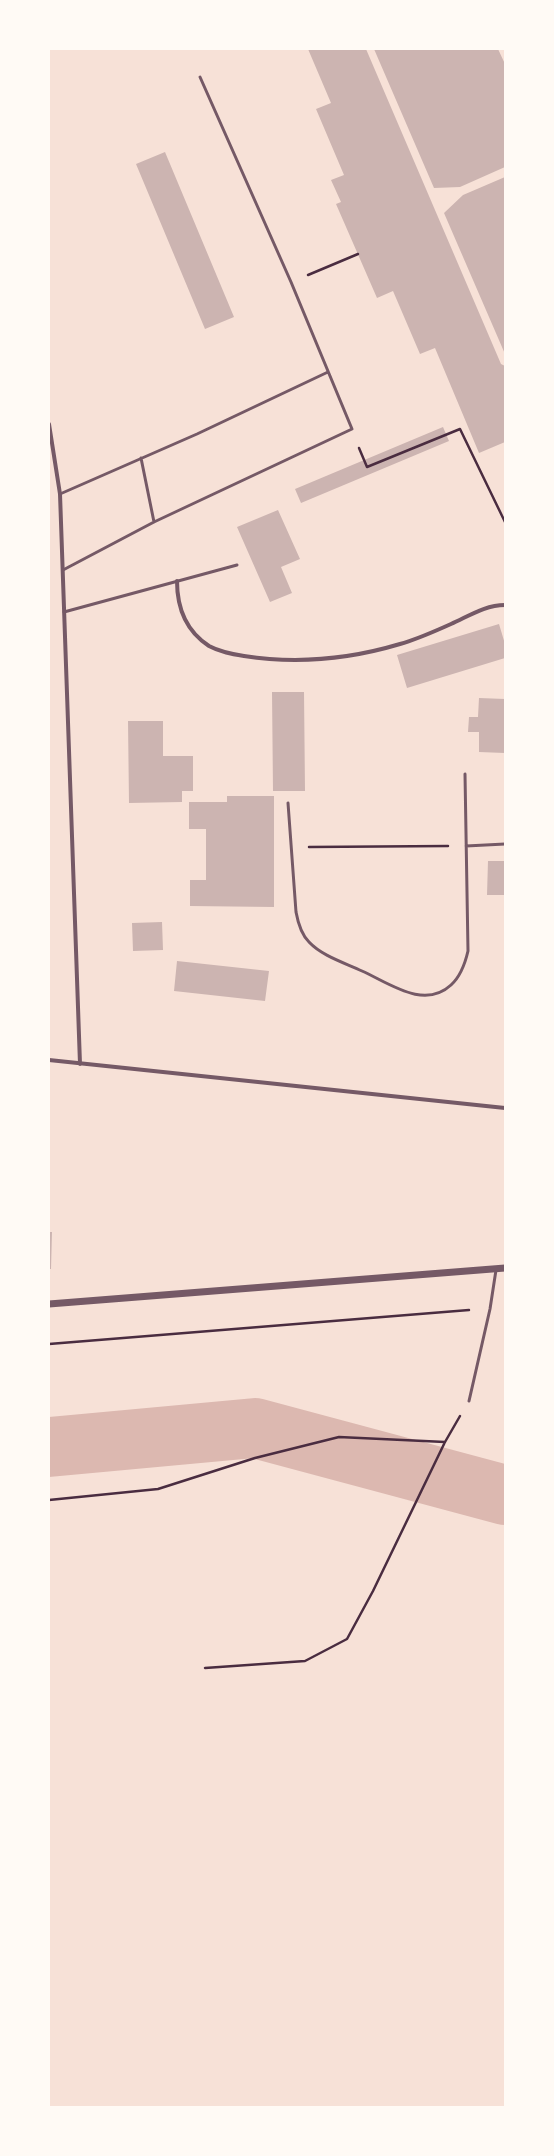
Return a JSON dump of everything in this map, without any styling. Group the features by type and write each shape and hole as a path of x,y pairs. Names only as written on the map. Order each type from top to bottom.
{"street":[{"path":"49,424 60,494 80,1064"},
{"path":"177,581 177,597 181,611 188,625 198,637 210,646 224,652 259,658 316,659 366,653 400,644 434,632 482,609 505,605"},
{"path":"49,1060 505,1108"},
{"path":"49,1304 505,1268"}],"lane":[{"path":"63,570 154,522 352,429 291,282 200,77"},
{"path":"60,494 328,372"},
{"path":"141,458 154,522"},
{"path":"64,612 237,565"},
{"path":"288,803 296,912 298,923 308,942 327,954 411,994 429,996 438,994 453,984 466,960 465,774"},
{"path":"466,846 505,844"},
{"path":"469,1401 490,1309 496,1269"}],"path":[{"path":"291,282 358,254"},
{"path":"352,429 367,467 460,429 505,522"},
{"path":"291,847 466,846"},
{"path":"49,1344 490,1309"},
{"path":"205,1668 305,1661 347,1639 373,1591 445,1442 469,1401"},
{"path":"49,1500 158,1489 255,1458 339,1437 445,1442"}],"building":[{"path":"308,49 366,49 501,364 505,366 505,442 479,453 435,348 420,354 393,291 377,298 336,204 341,202 331,180 344,175 316,109 331,103"},
{"path":"374,49 498,49 505,64 505,167 460,187 434,188"},
{"path":"165,152 234,317 205,329 136,164"},
{"path":"505,177 505,354 444,213 463,195"},
{"path":"443,427 449,441 301,503 295,489"},
{"path":"278,510 300,559 281,567 292,593 270,602 237,527"},
{"path":"499,624 505,644 505,658 407,688 397,655"},
{"path":"272,692 304,692 305,791 273,791"},
{"path":"479,698 505,699 505,753 479,752 479,732 468,732 469,717 478,717"},
{"path":"128,721 163,721 163,756 193,756 193,791 182,791 182,802 129,803"},
{"path":"227,796 274,796 274,907 190,906 190,880 206,880 206,829 189,829 189,802 227,802"},
{"path":"488,861 505,861 505,895 487,895"},
{"path":"162,922 163,950 133,951 132,923"},
{"path":"177,961 269,971 265,1001 174,991"},
{"path":"49,1232 52,1232 51,1269 49,1269"}],"waterway":[{"path":"49,1447 255,1428 505,1495"}]}
